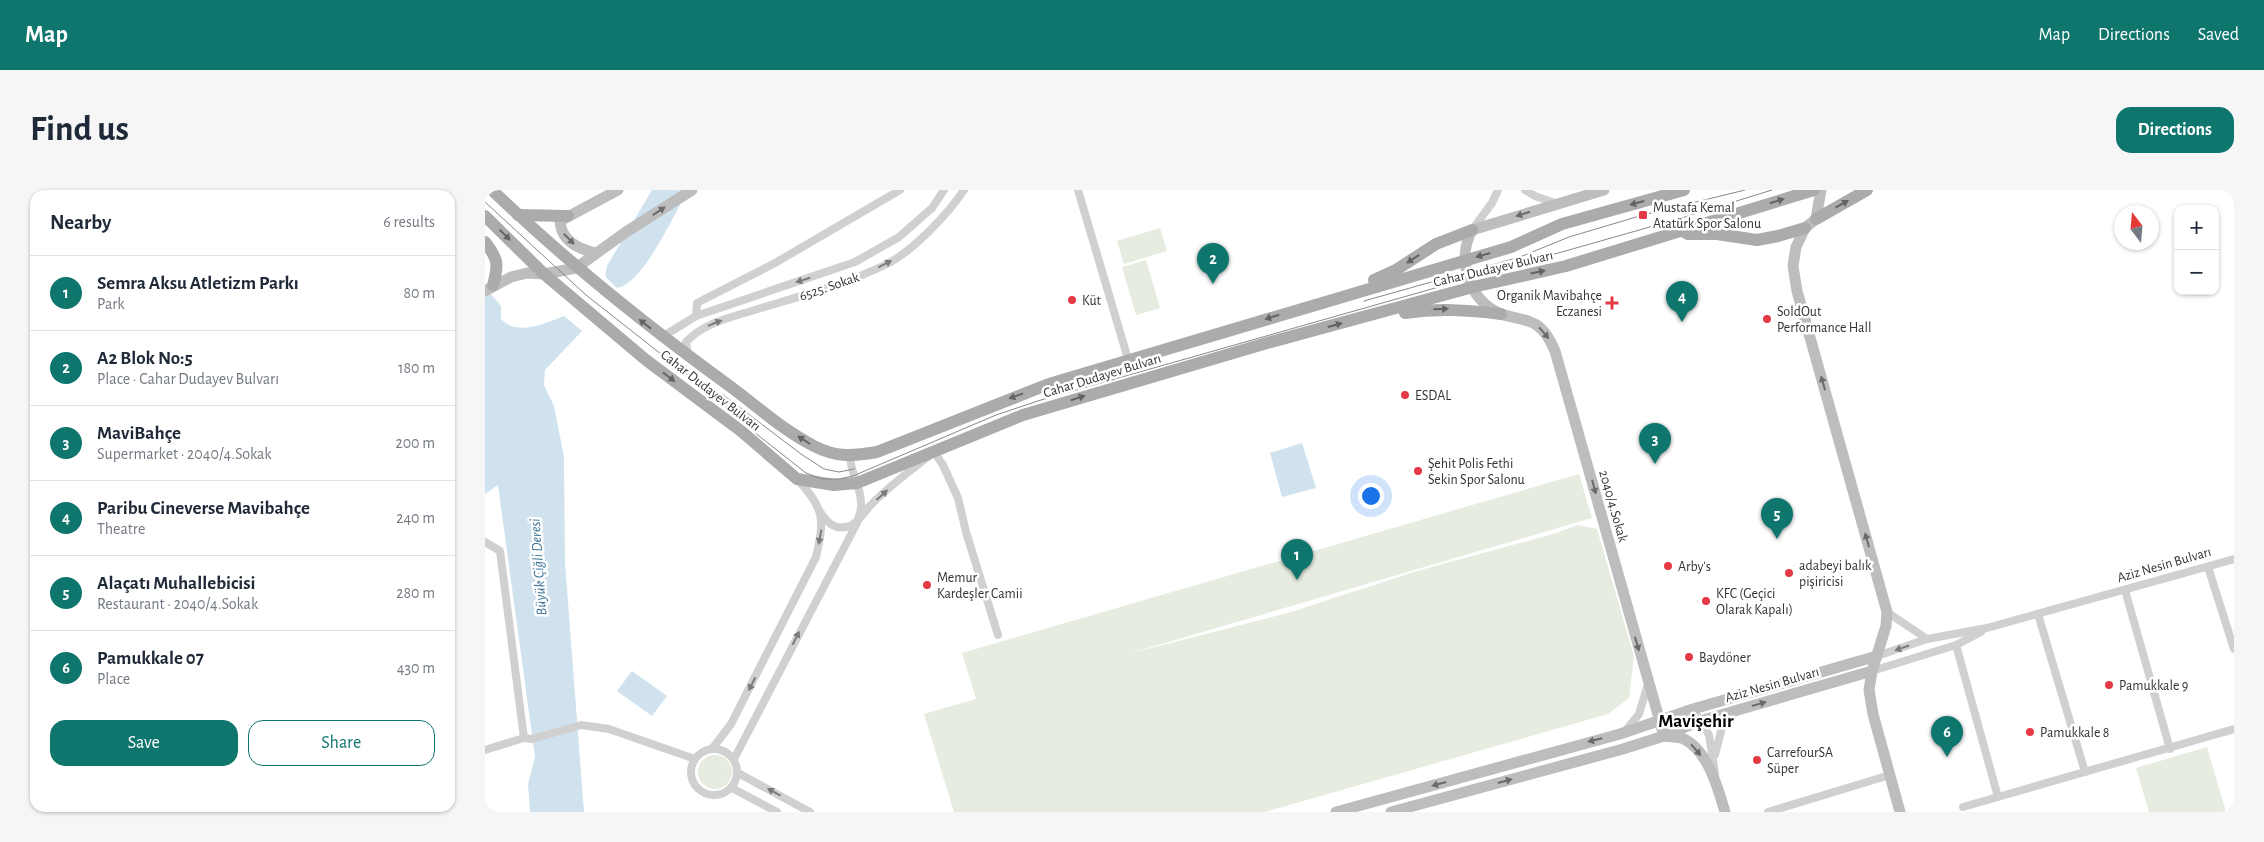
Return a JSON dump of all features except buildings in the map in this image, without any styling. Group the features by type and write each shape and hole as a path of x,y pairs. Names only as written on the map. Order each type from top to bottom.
{"main road":[{"name":"Cahar Dudayev Bulvarı","path":"492,190 576,268 662,337 791,431 815,446 850,457 877,452 1033,390 1128,359 1511,247 1562,224 1684,190"},
{"name":"Cahar Dudayev Bulvarı","path":"485,216 544,274 646,360 741,431 797,479 834,485 857,484 1023,415 1136,381 1473,287 1566,266 1814,190"},
{"path":"1816,218 1867,190"},
{"path":"518,215 568,216"},
{"path":"1680,230 1688,234 1717,234 1757,240 1805,228"},
{"path":"1318,303 1396,270 1436,244 1472,230"},
{"path":"485,242 495,254 498,268 492,286"},
{"path":"1358,319 1426,310 1463,309 1501,314"}],"street":[{"path":"596,252 580,250 560,230 560,221 618,190"},
{"path":"492,286 527,273 544,274 576,268 596,252 691,190"},
{"path":"696,316 697,303 775,263 900,190"},
{"name":"6525. Sokak","path":"662,337 696,316 855,262 899,236 932,208 944,190"},
{"name":"6525. Sokak","path":"688,356 687,342 695,332 719,321 856,277 889,263 923,237 963,190"},
{"path":"1078,190 1128,359"},
{"path":"1498,190 1492,203 1465,242 1463,261 1465,272 1485,304 1501,314"},
{"path":"1525,190 1535,196 1558,204"},
{"path":"1472,230 1604,190"},
{"path":"1821,190 1816,218 1805,228 1795,252 1793,266 1797,290 1887,612 1886,626 1872,671 1869,690 1870,702 1901,812"},
{"name":"2040/4.Sokak","path":"1501,314 1534,324 1550,339 1555,351 1664,736"},
{"path":"797,479 815,500 827,522 839,527 847,527 857,522 871,506 934,452 943,464 959,498 998,635"},
{"path":"734,759 857,522 862,505 857,484 851,470 850,457"},
{"path":"712,749 731,724 816,557 822,530 819,510"},
{"path":"485,542 499,551 528,738"},
{"name":"Aziz Nesin Bulvarı","path":"1335,812 1621,734 1693,710 1877,656 1927,639 1987,628 2234,559"},
{"path":"2208,567 2234,649"},
{"path":"2125,590 2170,749"},
{"path":"1887,612 1927,639"},
{"path":"2038,614 2085,772"},
{"name":"Aziz Nesin Bulvarı","path":"1391,812 1664,736 1700,721 1956,645 1987,628"},
{"path":"1956,645 1998,797"},
{"path":"1621,734 1630,727 1639,714 1648,682"},
{"path":"1693,710 1709,735 1716,780 1725,812"},
{"path":"1714,760 1722,727 1730,716 1738,710"},
{"path":"485,750 581,725 609,729 695,760"},
{"path":"1963,807 2170,749 2210,735 2234,730"},
{"path":"1664,736 1683,738 1696,747 1716,780"},
{"path":"712,749 724,751 734,759 738,773 732,788 718,795 703,793 693,782 691,774 699,754 712,749"},
{"path":"738,773 810,812"},
{"path":"1768,812 1890,775"},
{"path":"732,788 777,812"}],"shaded area":[{"path":"1160,228 1167,251 1124,264 1117,241"},
{"path":"1146,260 1160,308 1136,315 1122,267"},
{"path":"1579,474 1592,518 1124,655 1288,613 1417,571 1553,534 1578,525 1597,529 1634,656 1629,698 1608,714 1265,812 954,812 924,714 976,699 962,653"},
{"path":"2207,747 2226,812 2149,812 2136,768"},
{"path":"715,755 722,756 727,760 731,765 731,779 727,784 722,788 715,789 708,788 703,784 699,779 698,772 699,765 703,760 708,756"}],"water":[{"path":"652,190 688,190 648,261 638,274 617,288 605,276 607,266"},
{"name":"Büyük Çiğli Deresi","path":"485,287 501,306 501,319 508,324 523,328 532,327 564,316 582,331 545,370 544,385 554,406 564,457 565,563 584,812 530,812 528,784 535,757 498,485 485,494"},
{"path":"1302,443 1316,488 1282,497 1270,453"},
{"path":"632,671 667,696 652,716 617,691"}],"tram line":[{"path":"1364,301 1520,257 1569,237 1643,215 1745,190"},
{"path":"485,202 586,295 713,395 759,436 806,473 822,479 839,479 853,476 996,415 1041,400 1685,217 1772,190"},
{"path":"722,394 801,454 824,469 839,472 854,469"}],"place":[{"name":"Mustafa Kemal Atatürk Spor Salonu","path":"1643,215"},
{"name":"A2 Blok No:5","path":"1213,284"},
{"name":"Küt","path":"1072,300"},
{"name":"Organik Mavibahçe Eczanesi","path":"1612,303"},
{"name":"SoldOut Performance Hall","path":"1767,319"},
{"name":"Paribu Cineverse Mavibahçe","path":"1682,322"},
{"name":"ESDAL","path":"1405,395"},
{"name":"MaviBahçe","path":"1655,464"},
{"name":"Şehit Polis Fethi Sekin Spor Salonu","path":"1418,471"},
{"name":"Alaçatı Muhallebicisi","path":"1777,539"},
{"name":"Arby's","path":"1668,566"},
{"name":"adabeyi balık pişiricisi","path":"1789,573"},
{"name":"Semra Aksu Atletizm Parkı","path":"1297,580"},
{"name":"Memur Kardeşler Camii","path":"927,585"},
{"name":"KFC (Geçici Olarak Kapalı)","path":"1706,601"},
{"name":"Baydöner","path":"1689,657"},
{"name":"Pamukkale 9","path":"2109,685"},
{"name":"Pamukkale 8","path":"2030,732"},
{"name":"Pamukkale 07","path":"1947,757"},
{"name":"CarrefourSA Süper","path":"1757,760"}],"district":[{"name":"Mavişehir","path":"1696,720"}]}
